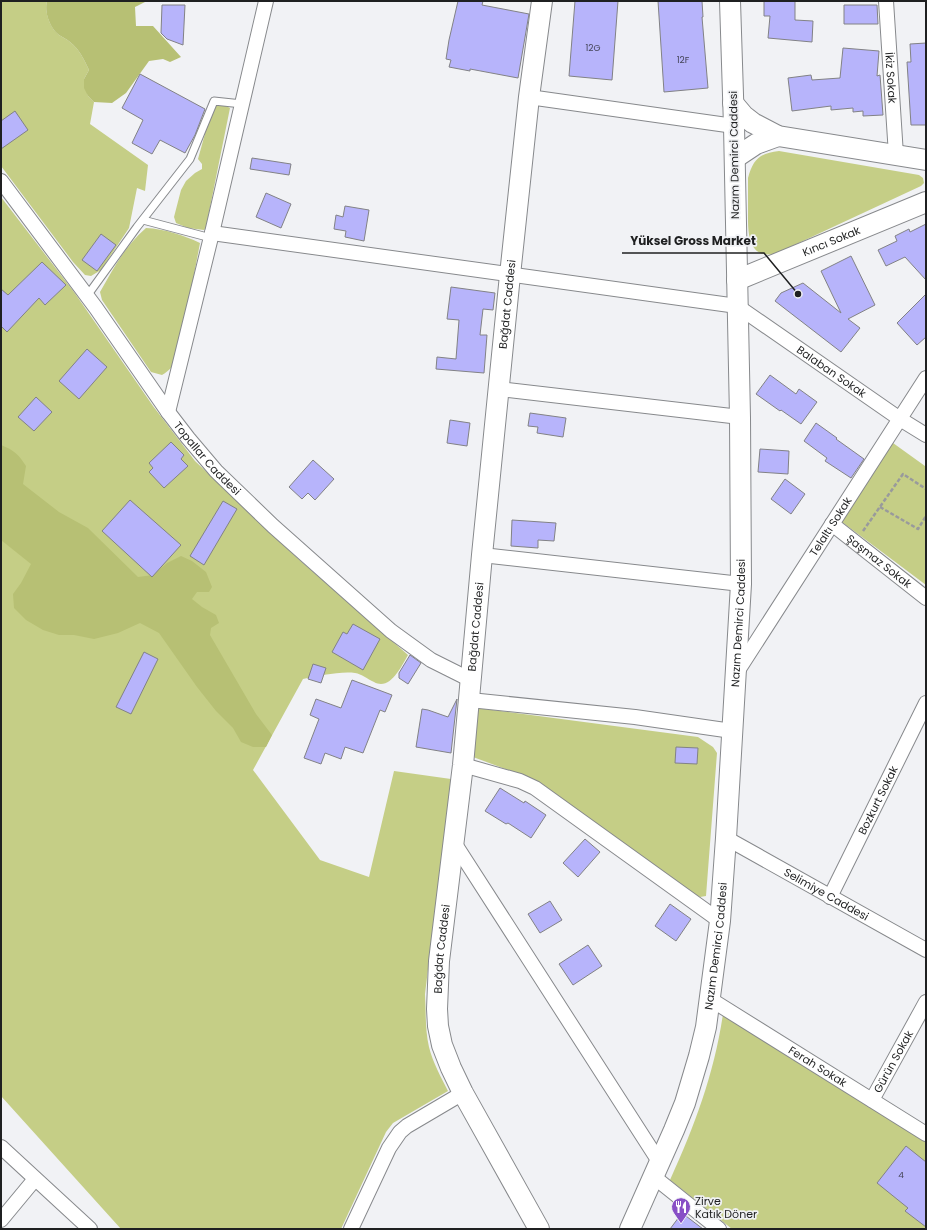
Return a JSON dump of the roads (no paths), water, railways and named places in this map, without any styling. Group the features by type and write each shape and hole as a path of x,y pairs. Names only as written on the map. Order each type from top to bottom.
{"main road":[{"name":"Bağdat Caddesi","path":"539,1229 463,1093 442,1045 438,1026 439,961 470,700 482,555 510,275 529,97 542,1"},
{"name":"Nazım Demirci Caddesi","path":"630,1229 685,1103 699,1056 706,1027 720,921 741,584 740,417 735,158 730,1"},
{"path":"733,103 753,124 778,136 926,160"},
{"path":"735,158 756,144 778,136"},
{"name":"Kıncı Sokak","path":"737,280 926,202"}],"street":[{"path":"168,412 266,1"},
{"name":"İkiz Sokak","path":"886,1 896,155"},
{"path":"529,97 734,126"},
{"name":"Topallar Caddesi","path":"1,181 87,296 168,412 216,471 273,526 391,631 431,660 471,680"},
{"path":"211,236 737,306"},
{"name":"Balaban Sokak","path":"737,306 900,419 926,435"},
{"name":"Telaltı Sokak","path":"735,674 798,579 926,378"},
{"path":"499,389 740,417"},
{"name":"Şaşmaz Sokak","path":"832,524 926,598"},
{"path":"482,555 741,584"},
{"path":"470,700 635,717 732,731"},
{"name":"Bozkurt Sokak","path":"830,897 926,703"},
{"path":"463,765 520,781 535,788 720,921"},
{"name":"Selimiye Caddesi","path":"726,838 926,950"},
{"path":"453,841 657,1170 719,1229"},
{"name":"Ferah Sokak","path":"710,999 926,1134"},
{"name":"Gürün Sokak","path":"872,1100 926,1002"},
{"path":"351,1229 389,1148 400,1132 407,1126 463,1093"},
{"path":"1,1147 90,1229"},
{"path":"1,1220 35,1179"}],"lane":[{"path":"87,296 190,159 214,101 242,104"},
{"path":"143,220 211,236"}],"place":[{"name":"Yüksel Gross Market","path":"798,294"},
{"name":"Zirve Katık Döner","path":"681,1224"}]}
